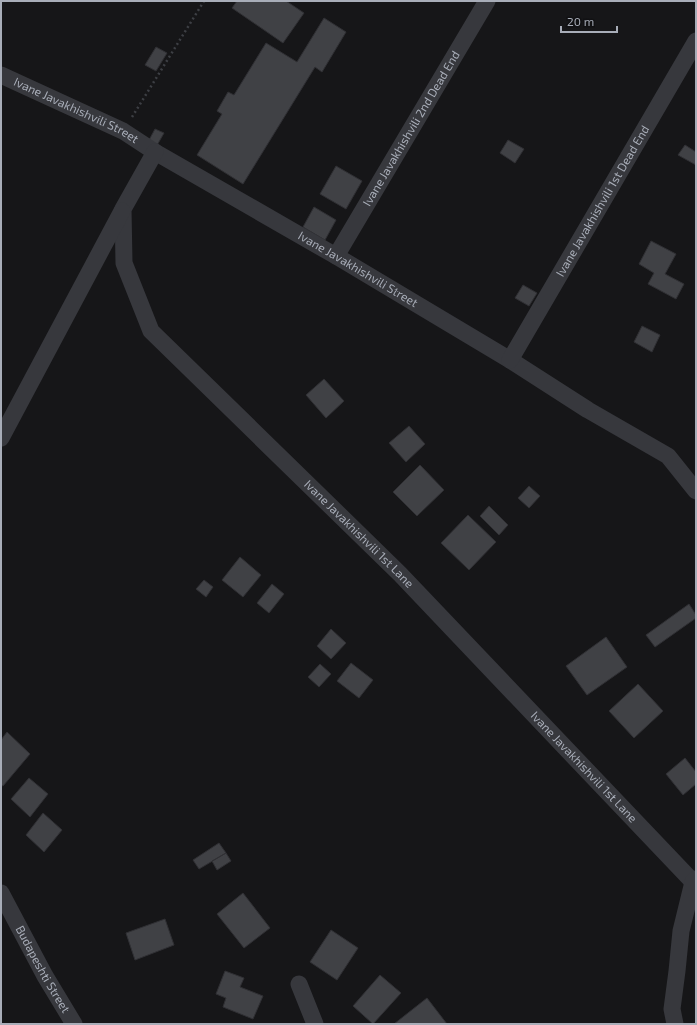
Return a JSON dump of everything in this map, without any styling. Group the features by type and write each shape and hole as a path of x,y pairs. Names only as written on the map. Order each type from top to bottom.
{"street":[{"name":"Ivane Javakhishvili 2nd Dead End","path":"336,256 487,1"},
{"name":"Ivane Javakhishvili 1st Dead End","path":"510,360 696,41"},
{"name":"Ivane Javakhishvili Street","path":"1,75 123,130 155,152 336,256 510,360 588,410 668,456 696,491"},
{"path":"1,438 155,152"},
{"name":"Ivane Javakhishvili 1st Lane","path":"123,209 124,263 151,331 400,574 695,881"},
{"path":"675,1024 672,1009 681,931 695,881"},
{"name":"Budapeshti Street","path":"1,893 45,976 74,1024"},
{"path":"299,984 315,1024"}],"path":[{"path":"123,130 204,1"}],"building":[{"path":"237,1 286,1 304,13 283,43 232,8"},
{"path":"324,18 346,32 322,72 315,67 243,184 197,155 222,114 217,111 228,92 234,95 266,43 297,62"},
{"path":"156,47 167,53 156,71 145,65"},
{"path":"155,129 164,133 156,147 148,142"},
{"path":"508,140 524,149 515,163 500,153"},
{"path":"685,145 696,152 696,165 678,155"},
{"path":"336,166 362,181 346,209 320,194"},
{"path":"314,207 336,220 325,240 303,227"},
{"path":"651,241 676,254 665,274 684,284 676,299 648,284 654,273 639,264"},
{"path":"523,285 537,293 529,306 515,298"},
{"path":"642,326 660,335 652,352 634,342"},
{"path":"324,379 344,401 326,418 306,395"},
{"path":"409,426 425,444 406,462 389,443"},
{"path":"420,465 444,490 417,516 393,492"},
{"path":"529,486 540,496 529,508 518,498"},
{"path":"489,506 508,525 499,535 480,516"},
{"path":"468,515 496,542 469,570 441,543"},
{"path":"240,557 261,575 243,597 222,580"},
{"path":"204,580 213,587 206,597 196,589"},
{"path":"272,584 284,594 269,613 257,603"},
{"path":"689,604 696,615 696,618 655,647 646,635"},
{"path":"331,629 346,643 331,659 317,646"},
{"path":"606,637 627,667 587,695 566,666"},
{"path":"351,663 373,680 359,698 337,681"},
{"path":"320,664 331,674 319,687 308,677"},
{"path":"638,684 663,711 634,738 609,711"},
{"path":"7,732 30,754 3,786 1,785 1,740"},
{"path":"685,758 696,772 696,784 683,795 666,774"},
{"path":"29,778 48,794 30,817 11,799"},
{"path":"43,813 62,830 44,852 26,835"},
{"path":"219,843 226,853 199,869 193,860"},
{"path":"226,853 231,861 217,870 212,861"},
{"path":"243,893 270,928 244,948 217,914"},
{"path":"165,919 174,945 135,960 126,933"},
{"path":"331,930 358,948 337,980 310,962"},
{"path":"225,971 244,978 240,987 263,996 253,1019 223,1007 226,998 216,994"},
{"path":"380,975 401,993 373,1024 353,1006"},
{"path":"427,998 447,1024 394,1024"}]}
